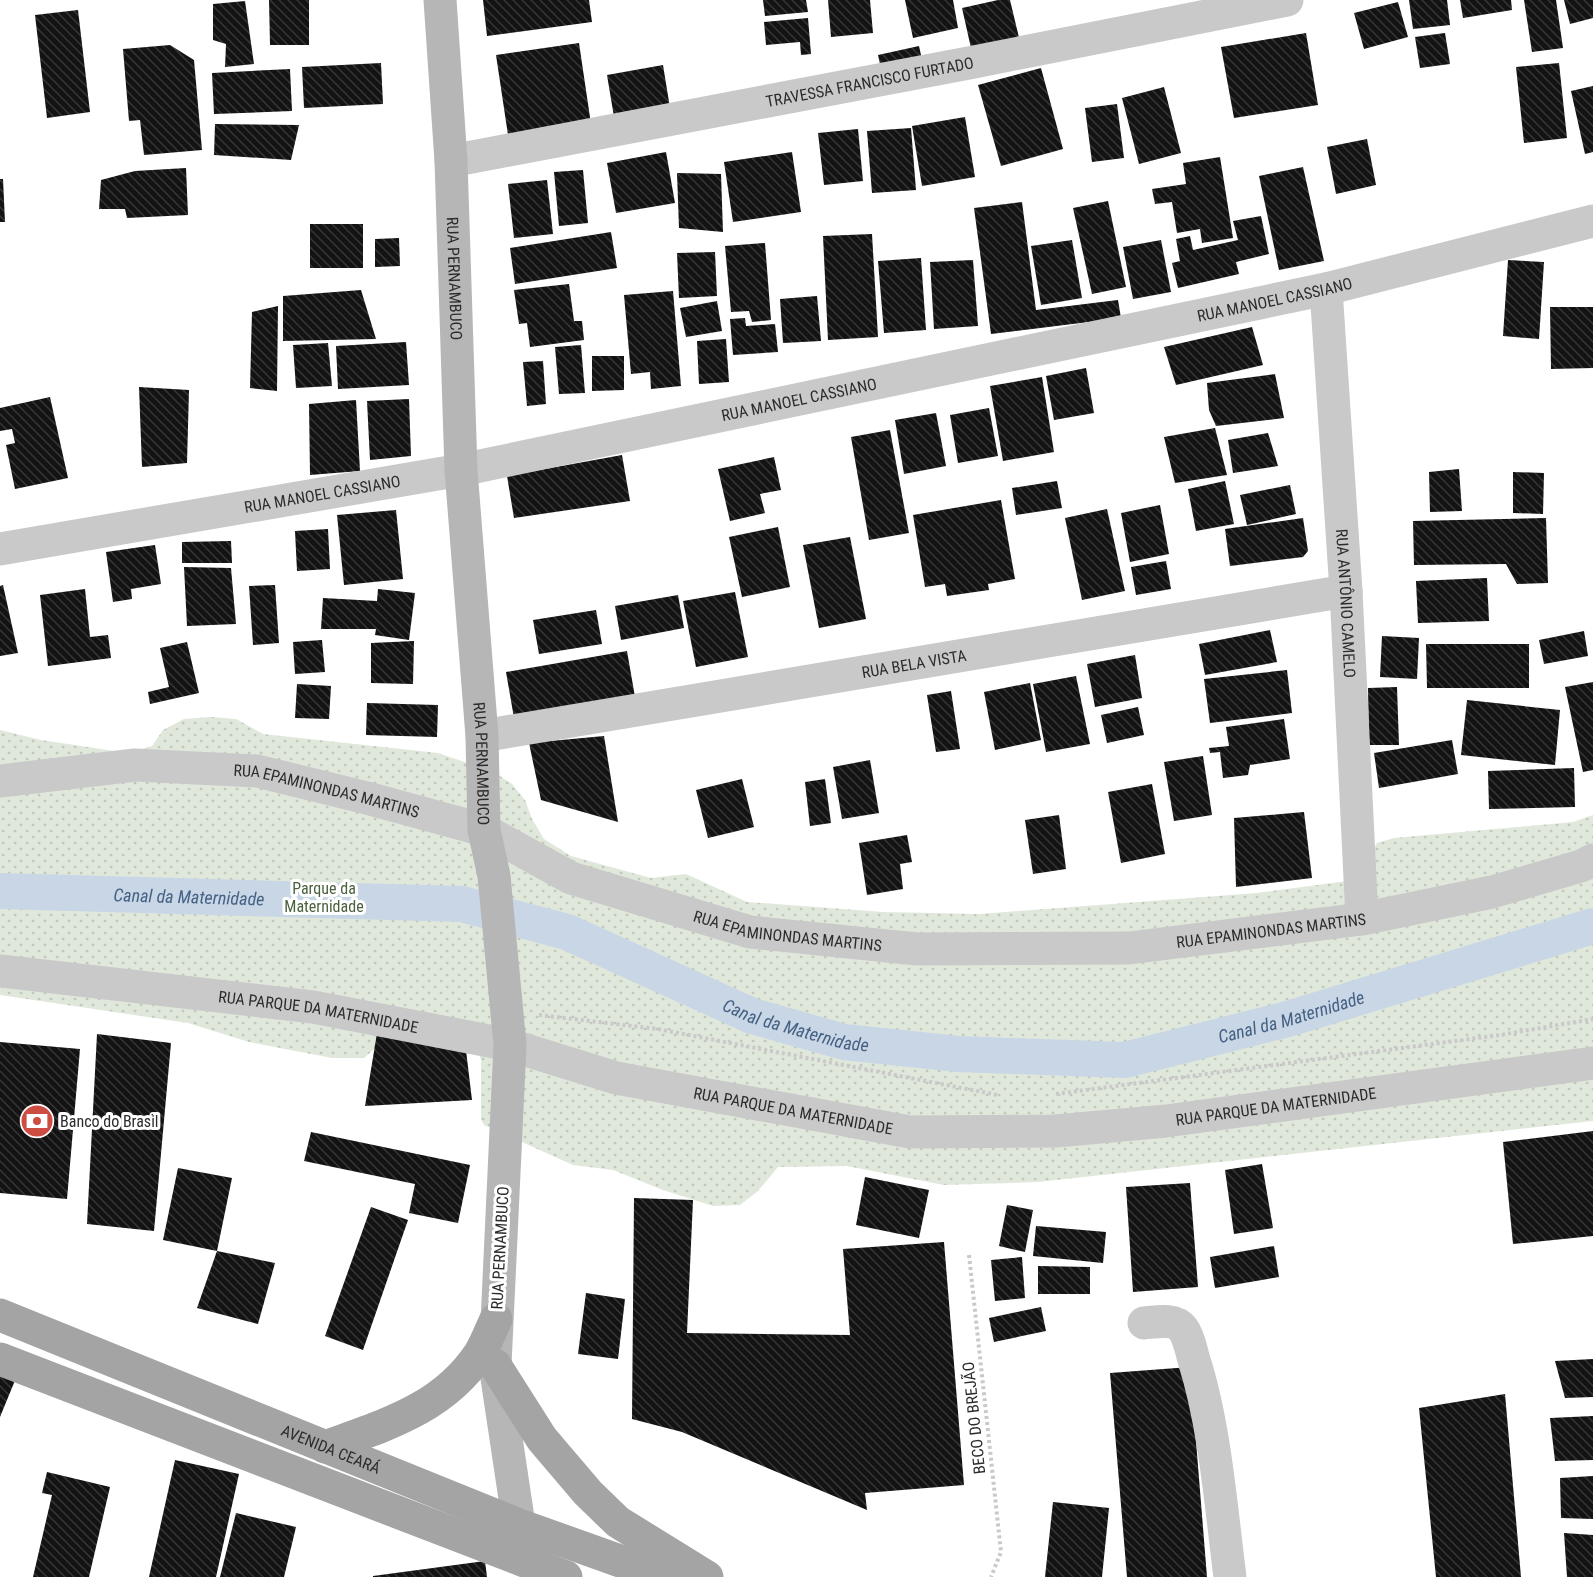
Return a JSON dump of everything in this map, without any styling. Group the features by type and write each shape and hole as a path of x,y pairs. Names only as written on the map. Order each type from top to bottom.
{"main road":[{"name":"RUA PERNAMBUCO","path":"440,0 450,160 461,470 482,736 484,830 494,876 510,1045 495,1365 519,1525 531,1570"},
{"name":"AVENIDA CEARÁ","path":"0,1315 519,1525 664,1577"},
{"path":"325,1447 401,1420 428,1404 456,1383 480,1352 496,1319"},
{"path":"0,1359 531,1570 566,1577"},
{"path":"495,1365 542,1439 588,1493 618,1522 706,1577"}],"street":[{"name":"TRAVESSA FRANCISCO FURTADO","path":"450,160 1287,0"},
{"name":"RUA MANOEL CASSIANO","path":"0,549 461,470 1326,289 1593,221"},
{"name":"RUA ANTÔNIO CAMELO","path":"1326,289 1346,591 1362,919"},
{"name":"RUA BELA VISTA","path":"482,736 1346,591"},
{"name":"RUA EPAMINONDAS MARTINS","path":"0,781 135,765 257,771 484,830 571,878 750,932 917,949 1129,948 1362,919 1492,892 1581,866 1593,860"},
{"name":"RUA PARQUE DA MATERNIDADE","path":"0,971 313,1007 510,1045 616,1078 910,1132 1056,1131 1166,1121 1593,1063"},
{"path":"1144,1323 1176,1324 1183,1329 1189,1343 1209,1420 1230,1577"}],"path":[{"path":"507,1012 561,1016 658,1029 1007,1097"},
{"path":"1053,1095 1500,1035 1593,1019"},
{"name":"BECO DO BREJÃO","path":"969,1256 1001,1552 991,1577"}],"green space":[{"name":"Parque da Maternidade","path":"211,717 236,719 263,734 438,753 494,772 512,784 525,800 532,819 544,839 571,856 651,878 686,874 747,902 883,912 979,914 1257,893 1355,880 1377,843 1394,838 1573,822 1593,815 1593,1121 1038,1182 944,1185 847,1166 778,1167 758,1191 740,1205 713,1206 663,1190 613,1170 573,1165 484,1125 481,1119 481,1060 479,1054 379,1045 364,1058 332,1058 249,1042 188,1023 0,995 0,730 41,740 114,751 136,751 152,746 163,730 184,719"}],"building":[{"path":"269,0 309,0 309,45 270,45"},
{"path":"483,0 589,0 592,22 487,36"},
{"path":"763,0 806,0 808,12 765,16"},
{"path":"828,0 870,0 873,33 831,37"},
{"path":"905,0 953,0 958,28 913,38"},
{"path":"998,0 1010,0 1021,46 973,57 962,8"},
{"path":"1409,0 1447,0 1450,25 1413,29"},
{"path":"1460,0 1511,0 1512,10 1463,18"},
{"path":"1524,0 1556,0 1563,48 1532,52"},
{"path":"1564,0 1593,0 1593,18 1570,24"},
{"path":"245,1 254,64 225,67 226,44 213,40 213,4"},
{"path":"1398,2 1408,37 1364,49 1354,13"},
{"path":"78,10 90,112 47,118 35,15"},
{"path":"808,18 811,54 801,55 800,42 766,45 764,22"},
{"path":"1306,33 1318,105 1234,118 1221,47"},
{"path":"1445,33 1450,64 1420,68 1415,37"},
{"path":"579,43 591,124 508,135 496,55"},
{"path":"170,45 194,60 202,150 144,155 140,120 129,121 123,49"},
{"path":"919,46 923,64 882,73 878,55"},
{"path":"381,63 383,104 304,108 302,67"},
{"path":"1559,63 1567,138 1524,143 1516,67"},
{"path":"663,65 670,108 614,117 607,75"},
{"path":"1041,68 1063,149 1001,166 978,85"},
{"path":"290,69 292,111 214,114 212,73"},
{"path":"1593,86 1593,152 1585,154 1571,91"},
{"path":"1164,87 1181,153 1139,164 1122,98"},
{"path":"1117,104 1124,158 1092,162 1085,108"},
{"path":"965,117 975,177 922,186 912,126"},
{"path":"215,124 299,125 291,160 214,155"},
{"path":"911,128 916,190 872,193 867,131"},
{"path":"858,129 863,181 824,185 818,133"},
{"path":"1367,139 1376,185 1336,194 1327,147"},
{"path":"666,152 675,203 616,213 607,163"},
{"path":"792,152 801,212 733,222 724,162"},
{"path":"1220,157 1233,238 1202,243 1200,229 1177,233 1172,202 1155,204 1152,189 1186,184 1183,163"},
{"path":"1303,167 1324,261 1279,270 1259,176"},
{"path":"186,168 188,215 127,218 125,209 99,209 101,180 135,171"},
{"path":"583,170 588,223 559,226 554,172"},
{"path":"677,173 721,174 723,232 679,228"},
{"path":"0,179 3,179 5,222 0,222"},
{"path":"547,180 553,234 514,238 508,184"},
{"path":"1108,201 1126,287 1092,294 1073,208"},
{"path":"1022,202 1036,310 1118,300 1121,318 991,334 974,208"},
{"path":"1261,216 1269,254 1236,262 1239,274 1178,288 1172,263 1180,261 1176,239 1190,236 1193,250 1238,240 1233,221"},
{"path":"310,224 363,224 363,268 310,268"},
{"path":"611,232 617,268 515,284 510,248"},
{"path":"872,234 878,337 828,340 823,236"},
{"path":"399,238 400,266 375,267 375,239"},
{"path":"1072,240 1082,298 1041,305 1031,246"},
{"path":"1161,240 1171,292 1133,299 1123,247"},
{"path":"765,243 771,320 752,322 749,311 731,312 725,246"},
{"path":"715,252 717,296 679,298 677,253"},
{"path":"921,258 926,330 884,333 878,261"},
{"path":"973,260 978,326 934,329 930,262"},
{"path":"1508,260 1544,262 1539,339 1503,336"},
{"path":"569,284 574,321 582,321 584,340 530,347 527,323 519,324 514,290"},
{"path":"361,290 376,339 283,341 283,296"},
{"path":"673,291 681,386 651,389 650,372 631,374 624,295"},
{"path":"817,296 821,341 783,343 780,299"},
{"path":"717,301 722,331 686,337 680,308"},
{"path":"278,306 277,391 250,388 252,312"},
{"path":"1550,307 1593,307 1593,368 1551,369"},
{"path":"745,318 746,326 775,324 778,352 733,355 730,319"},
{"path":"1252,327 1263,365 1176,385 1164,347"},
{"path":"726,339 729,382 699,384 697,341"},
{"path":"406,342 409,385 338,389 336,346"},
{"path":"328,343 332,386 296,388 293,345"},
{"path":"581,345 585,393 559,394 555,347"},
{"path":"592,356 624,356 624,390 592,391"},
{"path":"543,361 546,404 527,406 523,362"},
{"path":"1086,368 1094,413 1054,420 1046,376"},
{"path":"1275,374 1284,418 1216,426 1209,410 1207,383"},
{"path":"1042,377 1054,452 1003,461 990,386"},
{"path":"139,387 189,390 187,463 142,467"},
{"path":"50,397 68,478 15,489 6,445 15,443 12,429 0,431 0,408"},
{"path":"409,399 411,456 370,460 367,401"},
{"path":"356,400 360,471 310,475 309,404"},
{"path":"989,408 998,456 958,463 950,415"},
{"path":"936,413 946,466 904,474 895,420"},
{"path":"1215,428 1227,475 1175,483 1164,437"},
{"path":"890,430 909,533 869,540 851,437"},
{"path":"1268,433 1278,466 1233,473 1228,440"},
{"path":"622,455 630,501 514,518 507,476"},
{"path":"774,457 781,490 760,494 765,513 730,521 718,469"},
{"path":"1459,469 1462,511 1430,512 1429,472"},
{"path":"1513,472 1544,473 1543,514 1513,513"},
{"path":"1057,481 1062,508 1016,515 1012,488"},
{"path":"1225,481 1234,524 1196,531 1188,489"},
{"path":"1290,485 1296,514 1247,525 1240,495"},
{"path":"1001,500 1015,579 988,584 989,590 947,596 945,584 925,587 913,515"},
{"path":"1160,505 1169,554 1130,562 1121,513"},
{"path":"1107,509 1125,591 1082,600 1065,518"},
{"path":"396,510 403,579 344,585 337,515"},
{"path":"1303,518 1308,551 1303,557 1230,566 1225,529"},
{"path":"1546,518 1548,583 1517,584 1506,564 1414,565 1413,521"},
{"path":"778,527 790,587 742,597 729,537"},
{"path":"328,529 330,569 297,571 295,531"},
{"path":"850,537 866,619 819,628 803,545"},
{"path":"231,541 232,563 182,563 182,542"},
{"path":"155,545 161,584 131,589 132,599 113,602 106,552"},
{"path":"1166,561 1171,589 1136,595 1131,567"},
{"path":"184,567 231,568 236,624 187,626"},
{"path":"1487,578 1489,621 1418,623 1416,581"},
{"path":"3,585 18,653 0,656 0,586"},
{"path":"275,585 279,643 253,645 249,586"},
{"path":"85,589 90,637 108,635 111,658 48,666 40,595"},
{"path":"378,589 415,593 409,640 375,635 376,629 321,629 323,598 377,601"},
{"path":"735,592 748,657 696,667 683,601"},
{"path":"678,595 684,628 621,640 615,606"},
{"path":"596,610 602,644 539,654 533,620"},
{"path":"1270,630 1277,662 1205,675 1199,644"},
{"path":"1584,631 1588,656 1544,664 1539,640"},
{"path":"1382,636 1419,638 1417,679 1380,677"},
{"path":"322,640 325,672 295,674 293,642"},
{"path":"414,641 413,684 371,683 371,643"},
{"path":"187,642 199,693 150,704 148,692 169,687 160,648"},
{"path":"1426,644 1529,644 1529,688 1427,688"},
{"path":"627,651 635,697 514,718 506,672"},
{"path":"1135,655 1142,698 1095,707 1087,664"},
{"path":"1287,670 1292,713 1210,723 1204,679"},
{"path":"1076,676 1090,744 1046,752 1033,684"},
{"path":"1593,682 1593,770 1583,772 1565,687"},
{"path":"1030,683 1041,740 995,750 984,692"},
{"path":"297,684 331,686 329,719 295,718"},
{"path":"1397,687 1399,745 1369,745 1368,688"},
{"path":"951,691 960,749 936,752 927,695"},
{"path":"1467,700 1560,710 1555,765 1461,755"},
{"path":"367,703 438,705 437,737 366,735"},
{"path":"1138,707 1144,735 1107,743 1101,715"},
{"path":"1284,719 1290,759 1250,765 1248,775 1223,778 1220,752 1210,753 1209,748 1229,746 1226,727"},
{"path":"604,736 618,822 541,800 529,743"},
{"path":"1452,740 1458,774 1379,788 1374,753"},
{"path":"1203,756 1212,815 1174,821 1164,762"},
{"path":"870,760 879,813 842,819 833,767"},
{"path":"1574,768 1575,807 1489,809 1488,771"},
{"path":"742,779 754,827 708,838 696,790"},
{"path":"825,779 831,823 810,826 805,782"},
{"path":"1152,784 1165,854 1121,863 1108,792"},
{"path":"1304,812 1312,878 1236,887 1234,818"},
{"path":"1059,815 1066,869 1033,874 1025,820"},
{"path":"907,835 912,862 900,864 903,889 867,895 859,843"},
{"path":"378,1027 465,1042 472,1100 365,1106"},
{"path":"97,1034 171,1043 154,1231 87,1224"},
{"name":"Banco do Brasil","path":"0,1042 80,1049 67,1199 0,1193"},
{"path":"1593,1131 1593,1236 1513,1244 1503,1142"},
{"path":"311,1132 470,1165 458,1223 409,1213 415,1184 304,1161"},
{"path":"1262,1164 1273,1228 1234,1234 1225,1170"},
{"path":"178,1168 232,1178 217,1251 163,1240"},
{"path":"865,1177 929,1190 919,1238 856,1225"},
{"path":"1190,1183 1198,1287 1133,1292 1126,1187"},
{"path":"634,1198 693,1200 687,1333 850,1335 843,1249 944,1242 964,1485 865,1493 867,1510 682,1432 632,1419"},
{"path":"1007,1205 1033,1210 1025,1252 999,1246"},
{"path":"371,1207 408,1220 363,1350 325,1336"},
{"path":"1036,1226 1106,1232 1103,1263 1033,1256"},
{"path":"1274,1246 1279,1277 1215,1288 1210,1257"},
{"path":"217,1251 275,1263 258,1324 197,1308"},
{"path":"1022,1257 1025,1298 995,1301 991,1260"},
{"path":"1038,1266 1090,1267 1090,1294 1038,1294"},
{"path":"586,1293 625,1299 618,1359 578,1354"},
{"path":"1041,1307 1046,1331 994,1342 989,1318"},
{"path":"1593,1359 1593,1397 1565,1398 1555,1361"},
{"path":"1190,1367 1207,1577 1127,1577 1110,1373"},
{"path":"0,1372 16,1378 0,1417"},
{"path":"1505,1394 1521,1577 1436,1577 1419,1408"},
{"path":"1593,1416 1593,1460 1555,1461 1550,1418"},
{"path":"175,1460 239,1474 216,1577 149,1577"},
{"path":"47,1472 110,1487 89,1577 33,1577 52,1495 42,1493"},
{"path":"1593,1476 1593,1519 1561,1518 1560,1478"},
{"path":"1053,1502 1109,1508 1102,1577 1045,1577"},
{"path":"236,1513 296,1527 284,1577 220,1577"},
{"path":"1564,1533 1593,1535 1593,1577 1567,1577"},
{"path":"485,1561 487,1577 373,1577 373,1576"}],"waterway":[{"name":"Canal da Maternidade","path":"0,891 462,904 567,932 752,1016 844,1042 958,1054 1125,1060 1288,1019 1593,926"}],"place":[{"name":"Banco do Brasil","path":"37,1121"}]}
